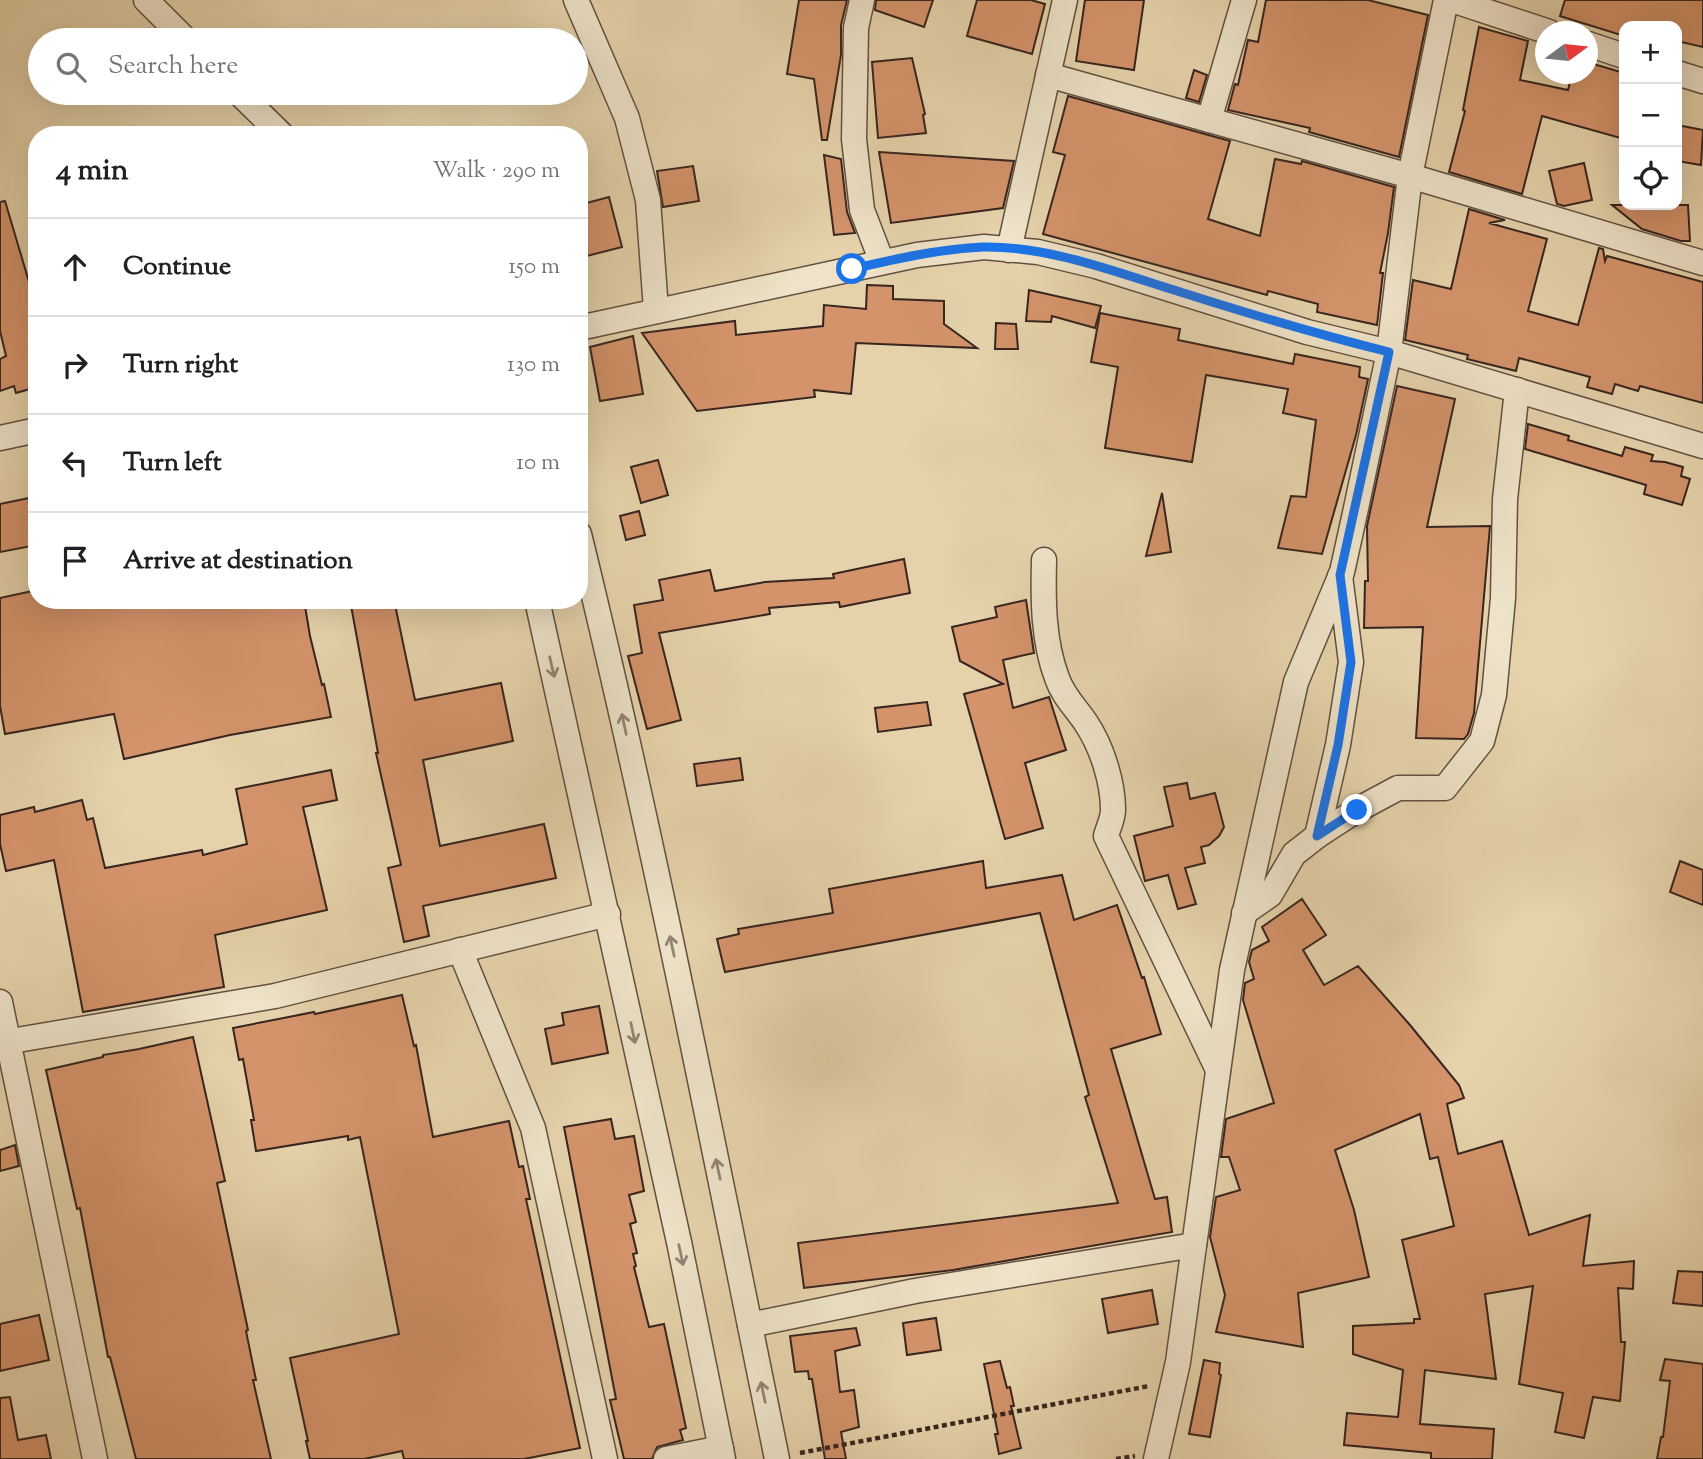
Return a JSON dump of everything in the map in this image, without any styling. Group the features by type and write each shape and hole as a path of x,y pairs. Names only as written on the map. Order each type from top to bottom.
{"street":[{"path":"146,0 174,28"},
{"path":"576,0 627,118 648,200 654,311"},
{"path":"862,0 856,28 854,139 862,210 882,262"},
{"path":"1010,250 1065,0"},
{"path":"1209,120 1244,0"},
{"path":"1156,1459 1174,1381 1232,970 1296,682 1340,575 1389,352 1410,176 1446,0"},
{"path":"1452,0 1535,27"},
{"path":"1598,48 1619,54"},
{"path":"1048,75 1410,176 1703,263"},
{"path":"1682,75 1703,81"},
{"path":"251,105 273,126"},
{"path":"588,326 917,254 984,247 1038,252 1096,266 1307,332 1389,352 1703,446"},
{"path":"1244,913 1270,895 1294,854 1317,836 1398,788 1445,788 1482,741 1494,695 1503,598 1505,499 1517,390"},
{"path":"0,438 28,432"},
{"path":"1044,560 1046,632 1057,678 1066,698 1087,725 1109,779 1113,813 1106,836 1218,1070"},
{"path":"588,570 609,655 777,1458"},
{"path":"1317,836 1338,745 1351,662 1340,575"},
{"path":"539,609 608,914 722,1453 666,1459"},
{"path":"4,1042 275,996 608,914"},
{"path":"460,950 533,1128 605,1459"},
{"path":"0,1002 4,1042 95,1459"},
{"path":"750,1325 915,1291 1194,1245"}],"path":[{"path":"777,1458 1174,1381"}],"building":[{"path":"799,0 847,0 841,25 841,55 827,140 822,140 814,79 787,74"},
{"path":"876,0 933,0 924,27 875,10"},
{"path":"977,0 1031,0 1045,4 1032,54 967,36"},
{"path":"1085,0 1144,0 1134,70 1076,61"},
{"path":"1266,0 1368,0 1428,15 1399,157 1309,132 1310,128 1228,110 1235,84 1238,85 1248,40 1258,42"},
{"path":"1565,0 1703,0 1703,47 1682,42 1682,21 1619,21 1619,34 1598,28 1598,21 1576,21 1560,16"},
{"path":"1479,27 1528,41 1520,80 1568,90 1570,84 1598,84 1598,65 1619,72 1619,138 1542,116 1522,194 1449,172 1465,111 1463,110"},
{"path":"912,58 925,114 926,133 878,138 872,62"},
{"path":"1194,70 1207,75 1199,102 1186,98"},
{"path":"1068,96 1230,141 1208,219 1260,236 1275,159 1301,164 1302,161 1394,187 1380,273 1383,273 1377,325 1317,312 1318,304 1268,291 1267,295 1043,234 1065,155 1053,152"},
{"path":"1682,126 1703,130 1701,165 1682,162"},
{"path":"879,152 1014,161 1003,208 891,223"},
{"path":"824,155 841,159 847,212 855,233 834,235"},
{"path":"1584,163 1592,200 1564,206 1557,204 1549,171"},
{"path":"693,166 699,201 663,207 657,171"},
{"path":"609,197 622,247 588,256 588,203"},
{"path":"5,201 28,279 28,390 16,393 14,386 0,391 0,359 6,356 0,331 0,202"},
{"path":"1612,205 1619,205 1619,210 1682,210 1682,205 1688,205 1690,241 1681,241 1642,229"},
{"path":"1469,209 1505,220 1489,223 1547,239 1528,311 1578,325 1599,248 1603,249 1605,261 1607,256 1703,282 1703,403 1640,386 1638,391 1615,384 1612,394 1587,387 1590,377 1519,358 1516,371 1467,359 1468,355 1405,340 1413,280 1451,289"},
{"path":"867,285 893,286 893,299 944,301 944,324 977,348 856,343 851,394 814,390 815,397 697,411 642,333 735,321 736,335 823,326 824,305 866,309"},
{"path":"1029,290 1101,306 1095,328 1052,316 1051,322 1026,321"},
{"path":"1100,313 1180,329 1178,340 1293,364 1295,354 1360,367 1359,377 1368,379 1356,435 1322,554 1278,548 1291,496 1306,497 1316,420 1283,413 1288,389 1206,375 1192,462 1105,448 1118,367 1091,362"},
{"path":"996,323 1016,324 1018,349 995,349"},
{"path":"633,336 643,394 600,401 590,347"},
{"path":"1397,386 1455,399 1427,527 1490,526 1474,713 1464,739 1416,738 1423,627 1364,628 1365,581 1368,581 1367,526"},
{"path":"1528,424 1569,436 1568,440 1622,456 1625,447 1653,455 1651,461 1683,467 1681,476 1690,479 1682,505 1644,494 1646,485 1525,449"},
{"path":"658,460 668,495 641,503 631,467"},
{"path":"1162,493 1171,552 1146,556"},
{"path":"28,498 28,547 0,552 0,504"},
{"path":"639,511 645,535 626,540 620,516"},
{"path":"904,559 910,593 840,607 839,602 769,608 770,614 659,633 681,720 647,729 628,656 642,653 634,605 663,600 659,580 710,570 715,591 765,582 834,578 833,574"},
{"path":"28,592 28,609 306,609 331,717 230,735 124,759 114,714 5,734 0,706 0,598"},
{"path":"1026,600 1034,653 1003,660 1013,708 1049,697 1066,750 1025,763 1043,828 1005,839 964,694 1003,684 960,661 952,627 997,617 995,607"},
{"path":"352,609 396,609 415,700 501,683 513,741 423,760 440,846 544,824 556,878 423,906 429,936 404,942 388,868 401,865"},
{"path":"927,702 931,725 878,732 875,708"},
{"path":"740,758 743,780 697,786 694,764"},
{"path":"331,770 337,800 303,807 327,910 215,935 224,987 83,1012 54,860 6,871 0,844 0,815 34,807 35,812 82,800 87,820 93,818 105,868 202,850 203,855 247,844 236,789"},
{"path":"1187,783 1190,799 1215,793 1224,827 1209,845 1201,847 1205,863 1185,868 1196,904 1178,909 1168,875 1145,881 1134,836 1173,826 1164,787"},
{"path":"983,861 986,888 1062,875 1074,920 1117,905 1142,978 1144,977 1161,1034 1111,1049 1155,1199 1167,1197 1172,1232 953,1270 804,1288 798,1243 1118,1203 1085,1097 1089,1095 1040,913 725,972 717,939 739,934 738,929 833,913 829,889"},
{"path":"1680,861 1703,870 1703,905 1670,892"},
{"path":"1302,899 1326,935 1303,950 1324,985 1358,966 1459,1085 1464,1098 1447,1104 1458,1154 1502,1141 1529,1235 1590,1215 1583,1266 1634,1261 1633,1289 1618,1288 1621,1342 1625,1342 1620,1401 1593,1397 1584,1438 1555,1432 1563,1393 1519,1384 1533,1286 1485,1294 1496,1379 1425,1370 1420,1424 1494,1429 1492,1459 1431,1459 1431,1453 1344,1445 1347,1413 1398,1417 1403,1370 1353,1354 1353,1326 1414,1323 1414,1319 1420,1319 1402,1240 1454,1226 1438,1157 1430,1159 1420,1114 1335,1150 1354,1210 1369,1277 1298,1293 1303,1347 1216,1332 1225,1295 1210,1237 1216,1197 1240,1190 1229,1157 1221,1157 1226,1119 1274,1103 1243,1000 1245,983 1254,979 1249,962 1252,950 1269,941 1262,927"},
{"path":"402,995 414,1046 416,1045 433,1137 509,1121 519,1167 523,1166 530,1199 526,1199 580,1448 524,1459 404,1459 402,1451 364,1459 310,1459 290,1358 399,1334 360,1137 348,1140 348,1136 256,1151 251,1120 254,1120 243,1059 239,1060 233,1028"},
{"path":"599,1006 608,1053 552,1064 545,1029 564,1025 562,1013"},
{"path":"193,1037 225,1181 217,1183 248,1330 246,1331 256,1380 253,1380 271,1459 136,1459 108,1357 80,1208 77,1209 46,1070 103,1055"},
{"path":"611,1119 615,1139 634,1136 644,1191 629,1195 636,1222 630,1224 637,1253 633,1254 634,1267 649,1327 664,1324 686,1428 680,1430 683,1440 657,1447 652,1459 624,1459 610,1400 616,1399 564,1127"},
{"path":"15,1145 19,1166 0,1171 0,1150"},
{"path":"1678,1271 1703,1272 1703,1306 1673,1303"},
{"path":"1152,1290 1158,1324 1108,1333 1102,1299"},
{"path":"39,1315 49,1360 0,1371 0,1324"},
{"path":"936,1318 941,1350 907,1355 903,1323"},
{"path":"856,1328 860,1345 835,1351 840,1392 854,1390 859,1427 841,1432 846,1459 825,1459 812,1379 809,1379 808,1371 795,1372 790,1336"},
{"path":"1665,1359 1703,1364 1703,1459 1657,1459 1663,1437 1670,1381 1660,1380"},
{"path":"1204,1360 1220,1363 1221,1375 1210,1437 1189,1434"},
{"path":"1000,1361 1007,1388 1010,1387 1014,1406 1011,1406 1021,1448 999,1454 995,1434 998,1434 984,1364"},
{"path":"10,1397 18,1440 46,1435 51,1459 0,1459 0,1398"}],"route":[{"path":"852,269 917,254 984,247 1038,252 1096,266 1307,332 1389,352 1340,575 1351,662 1338,745 1317,836 1357,810"}]}
